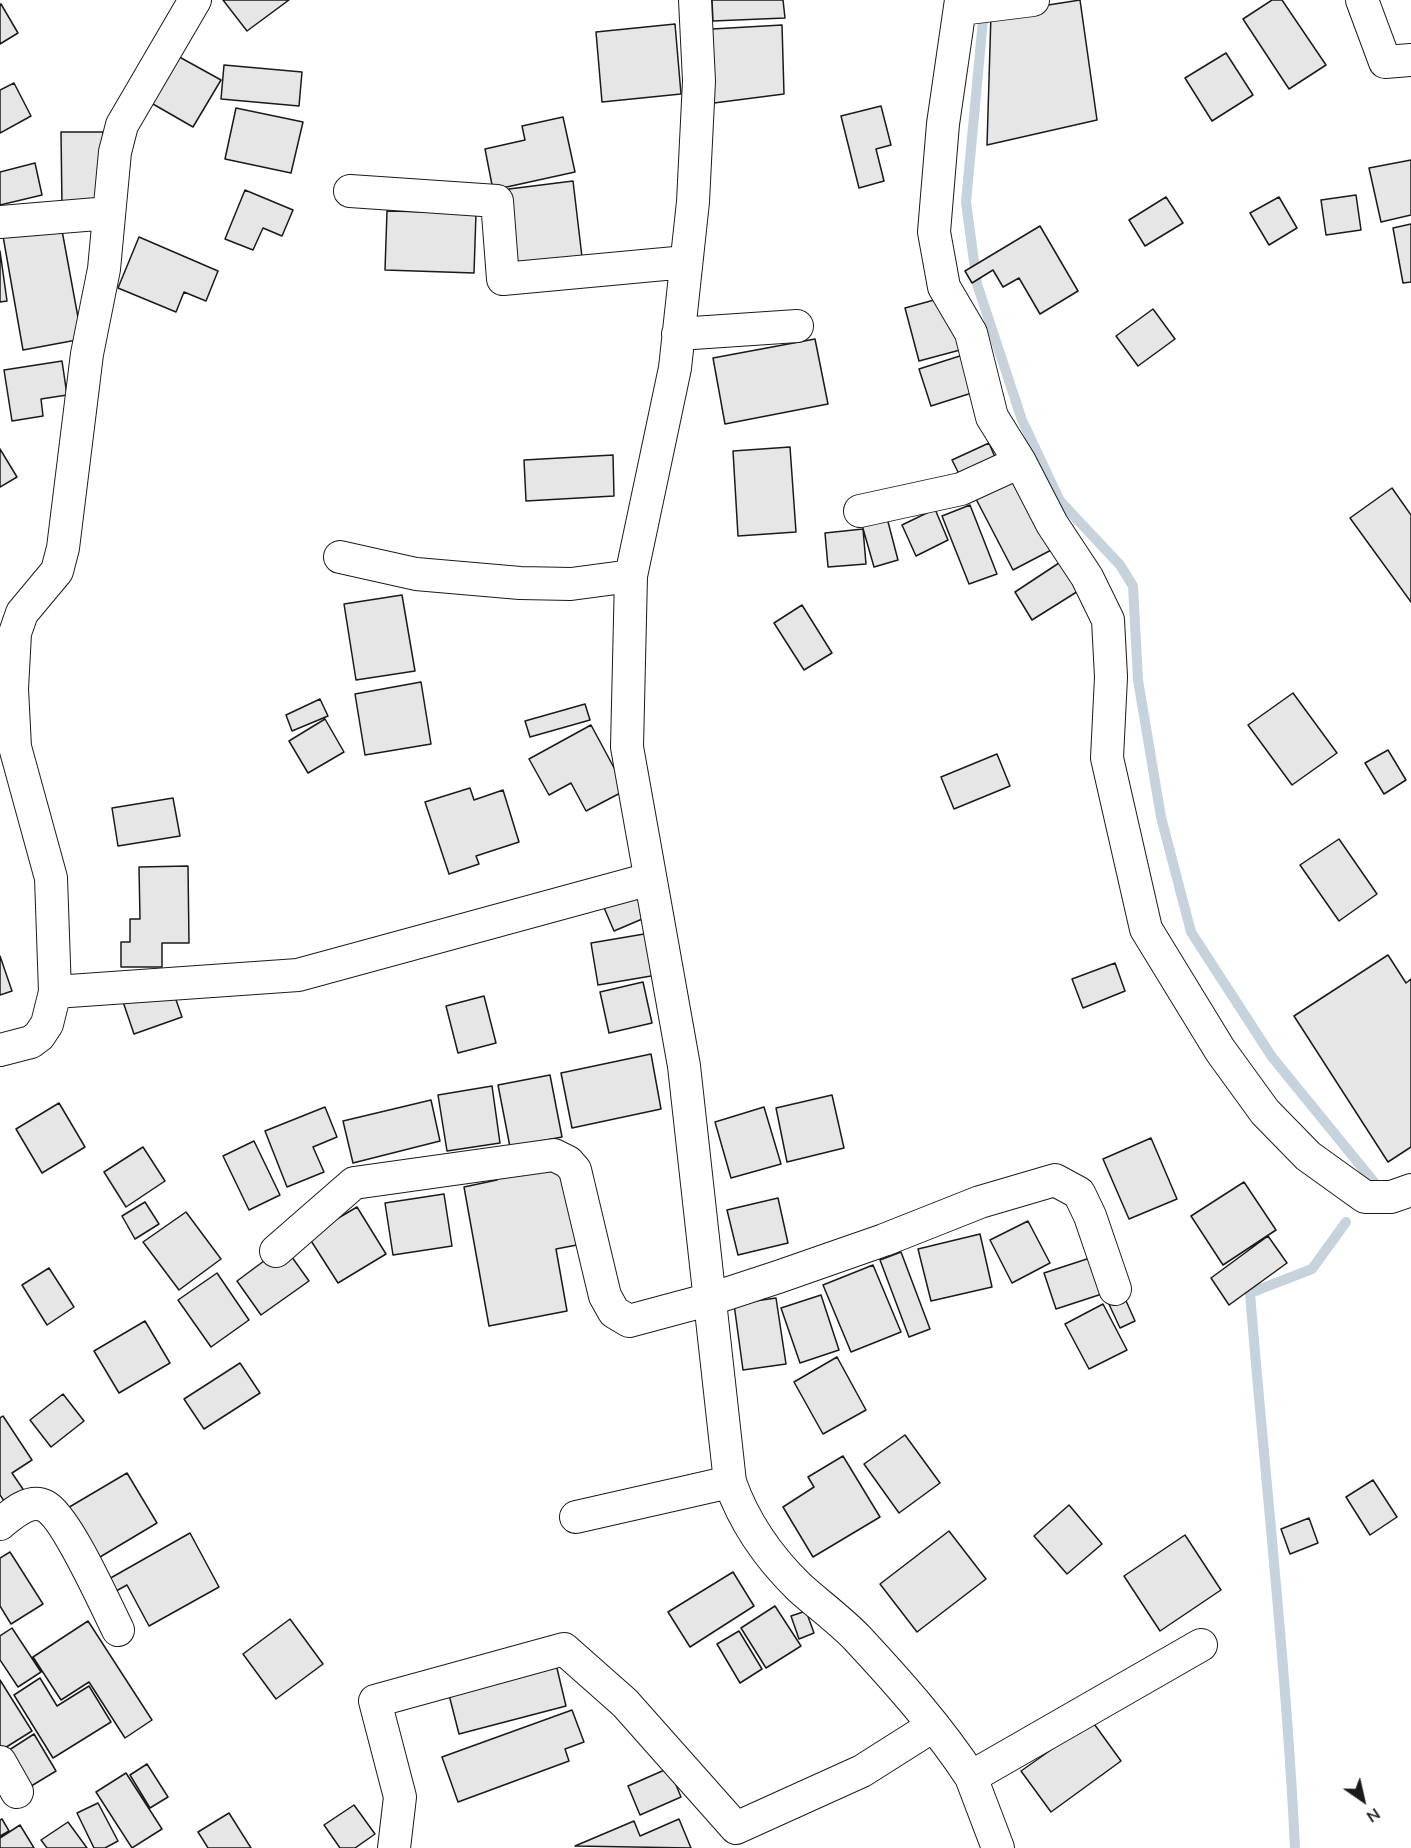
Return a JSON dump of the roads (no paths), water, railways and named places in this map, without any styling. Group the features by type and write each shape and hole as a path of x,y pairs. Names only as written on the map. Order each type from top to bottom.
{"street":[{"path":"0,1050 31,1042 39,1036 47,1024 55,992 56,943 51,878 15,747 12,689 15,633 22,613 57,570 63,548 89,345 104,269 115,152 122,125 195,0"},
{"path":"695,0 699,81 693,202 675,368 631,576 627,747 684,1066 730,1482 741,1512 761,1542 798,1586 857,1638 933,1726 971,1777 998,1848"},
{"path":"1033,0 961,5 943,124 934,232 944,287 971,333 992,417 1020,462 1052,524 1087,577 1108,620 1111,677 1107,758 1146,928 1220,1050 1265,1112 1308,1156 1365,1197 1391,1197 1411,1190"},
{"path":"1362,0 1385,62 1411,60"},
{"path":"350,191 497,201 503,279 686,262"},
{"path":"0,222 109,213"},
{"path":"678,334 797,326"},
{"path":"860,511 961,489 1020,462"},
{"path":"340,557 416,574 520,583 570,584 631,576"},
{"path":"55,992 298,975 650,879"},
{"path":"276,1251 354,1183 554,1155 568,1162 578,1176 605,1296 614,1312 629,1320 711,1299 884,1240 980,1202 1055,1180 1078,1192 1090,1216 1115,1289"},
{"path":"576,1517 730,1482"},
{"path":"0,1524 17,1510 33,1504 45,1505 71,1539 118,1630"},
{"path":"971,1777 1201,1645"},
{"path":"394,1848 400,1797 375,1701 564,1649 626,1703 736,1828 862,1771 933,1726"},
{"path":"0,1762 17,1792"}],"waterway":[{"path":"984,9 966,202 977,284 1022,420 1060,501 1120,565 1133,586 1138,680 1161,817 1191,932 1272,1057 1374,1182"},
{"path":"1295,1848 1281,1640 1250,1293 1312,1269 1346,1222"}]}
